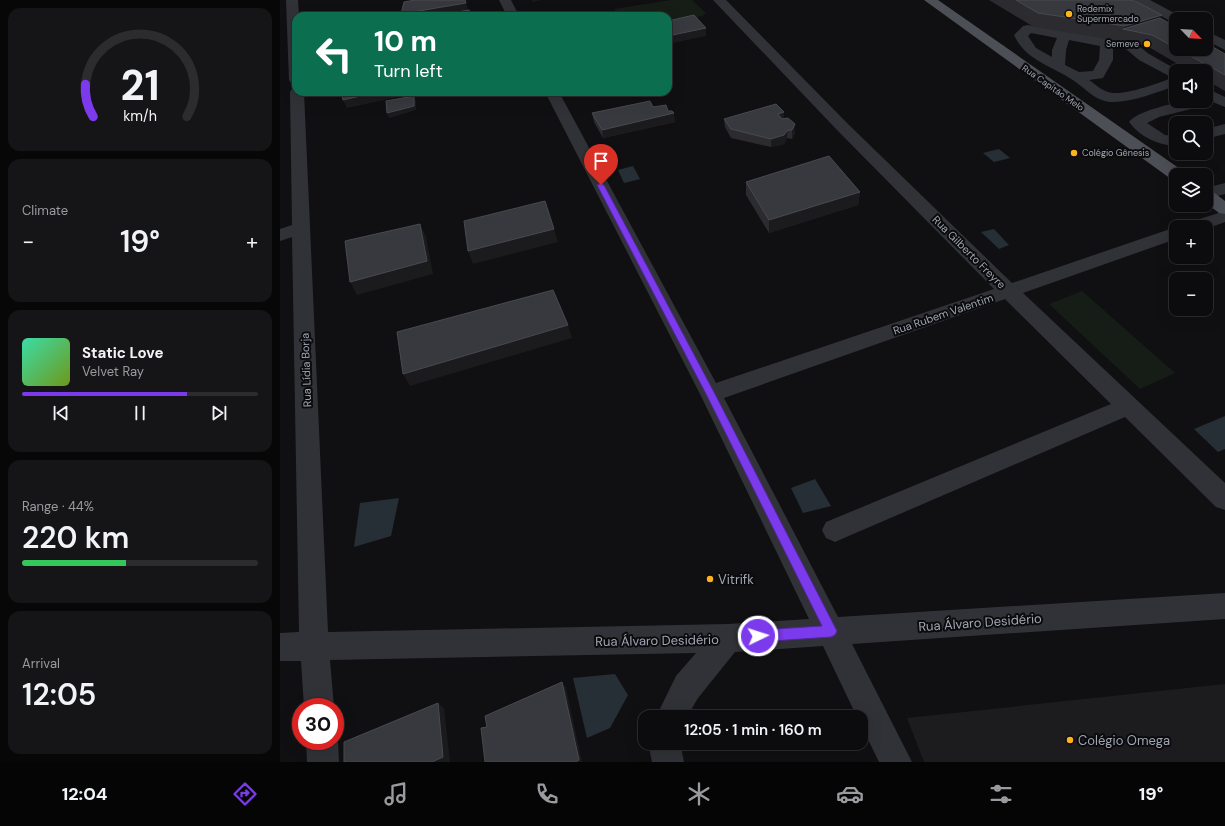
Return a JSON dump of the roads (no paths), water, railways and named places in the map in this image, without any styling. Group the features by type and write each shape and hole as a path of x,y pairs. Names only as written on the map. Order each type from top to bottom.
{"main road":[{"name":"Rua Capitão Melo","path":"930,0 1169,169"},
{"path":"1213,200 1225,209"}],"street":[{"path":"292,0 293,12"},
{"path":"505,0 511,12"},
{"name":"Rua Gilberto Freyre","path":"719,0 766,50 1009,291 1225,499"},
{"path":"1141,0 1169,15"},
{"path":"1140,121 1108,97 1098,93 1067,71 1037,55 1024,44 1021,35 1028,29 1130,46 1144,57 1169,71"},
{"path":"1055,89 1073,85 1074,81 1067,71 1059,50 1065,35"},
{"path":"1213,39 1225,46"},
{"path":"1067,71 1098,75 1106,60 1107,43"},
{"path":"1108,97 1118,98 1169,84"},
{"name":"Rua Lídia Borja","path":"297,96 314,647 318,698"},
{"path":"554,96 710,394 896,762"},
{"path":"1110,128 1140,121 1154,114 1177,108"},
{"path":"1140,121 1137,122 1150,133 1169,141"},
{"path":"1213,132 1225,129"},
{"path":"1213,192 1225,188"},
{"path":"1213,220 1225,216"},
{"path":"280,235 302,228"},
{"name":"Rua Rubem Valentim","path":"710,394 1169,235"},
{"path":"835,530 1128,406"},
{"name":"Rua Álvaro Desidério","path":"280,647 728,638 1225,606"},
{"path":"675,710 687,687 728,638"},
{"path":"322,750 323,762"},
{"path":"666,750 668,762"}],"place":[{"name":"Redemix Supermercado","path":"1069,14"},
{"name":"Semeve","path":"1147,44"},
{"name":"Colégio Gênesis","path":"1074,153"},
{"name":"Vitrifk","path":"710,579"},
{"name":"Colégio Omega","path":"1070,740"}]}
